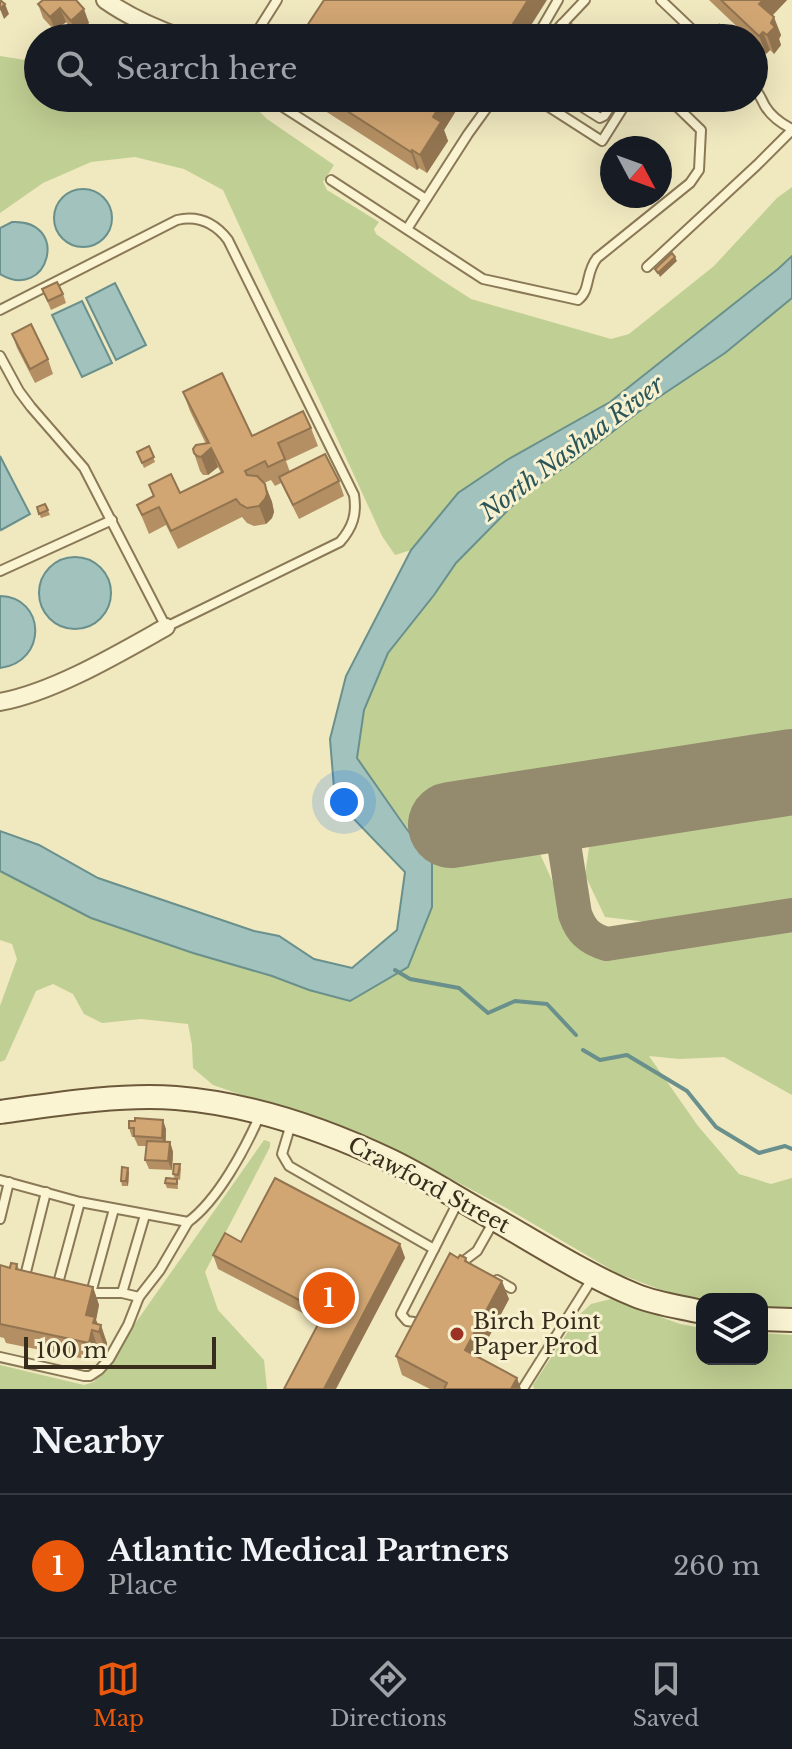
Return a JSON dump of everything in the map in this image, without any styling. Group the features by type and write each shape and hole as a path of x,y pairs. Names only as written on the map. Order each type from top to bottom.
{"main road":[{"name":"Crawford Street","path":"0,1112 141,1097 175,1098 212,1102 292,1121 393,1162 595,1275 639,1296 696,1310"},
{"path":"768,1319 792,1320"}],"street":[{"path":"105,0 146,24"},
{"path":"0,702 61,682 166,627"}],"lane":[{"path":"262,24 277,0"},
{"path":"544,24 558,0"},
{"path":"562,24 585,0"},
{"path":"661,0 688,24"},
{"path":"647,267 792,129 768,109"},
{"path":"290,112 426,199"},
{"path":"407,229 484,112"},
{"path":"557,112 602,141 620,112"},
{"path":"590,112 600,118 607,112"},
{"path":"331,180 488,281 573,300 581,298 586,291 590,267 597,258 690,183 699,170 701,130 682,112"},
{"path":"0,310 177,220 204,220 228,240 324,430 354,495 354,521 340,542 166,627 84,468 31,407 0,356"},
{"path":"0,571 112,520"},
{"path":"0,1357 90,1376 99,1370 109,1359 128,1325 139,1297 160,1270 188,1222 211,1198 246,1146 260,1113"},
{"path":"292,1121 282,1154 289,1166 434,1249"},
{"path":"0,1219 4,1181 80,1202 188,1222"},
{"path":"46,1192 25,1276 69,1290"},
{"path":"429,1317 421,1323 407,1321 401,1314 459,1199"},
{"path":"57,1287 80,1202"},
{"path":"114,1209 86,1293 122,1293 139,1297"},
{"path":"122,1293 145,1215"},
{"path":"452,1277 460,1263 470,1261 495,1219"},
{"path":"524,1387 595,1275"},
{"path":"490,1276 511,1288"}],"green space":[{"path":"0,56 24,60 24,112 260,112 334,165 323,182 327,190 379,222 374,229 376,234 471,299 611,339 629,334 714,266 777,198 792,187 792,256 610,402 508,460 458,493 411,550 395,555 382,536 223,190 184,169 135,157 91,162 43,183 0,213"},
{"path":"792,298 792,743 444,797 454,856 535,843 574,936 590,950 616,954 792,929 792,1095 724,1057 679,1059 649,1056 698,1126 739,1174 771,1184 792,1178 792,1309 768,1309 768,1293 696,1293 696,1300 682,1298 617,1273 508,1209 410,1157 213,1085 193,1068 188,1024 141,1019 102,1023 84,1014 73,994 53,984 36,991 5,1060 0,1062 0,1006 17,959 12,944 0,940 0,871 91,918 309,990 408,967 432,862 357,758 364,710 388,653 456,563 523,495 725,353"},
{"path":"792,802 792,904 647,922 605,917 585,875 591,834"},
{"path":"264,1140 270,1142 270,1147 205,1272 218,1310 264,1360 267,1389 0,1389 0,1365 84,1385 94,1382"},
{"path":"611,1299 696,1327 696,1365 768,1365 768,1333 792,1335 792,1389 534,1389 533,1385 579,1315 591,1304"}],"water":[{"path":"83,189 104,197 112,218 104,239 83,247 62,239 54,218 62,197"},
{"path":"12,222 30,225 42,233 47,245 41,270 31,278 17,280 0,274 0,228"},
{"name":"North Nashua River","path":"792,256 792,298 725,353 523,495 456,563 388,653 364,710 357,758 432,862 432,907 408,967 350,1001 91,918 0,871 0,831 39,845 98,878 254,931 279,936 314,959 352,968 397,930 405,872 350,815 334,788 330,739 346,676 411,550 458,493 507,460 610,402"},
{"path":"115,283 146,345 116,360 86,298"},
{"path":"82,301 112,363 82,377 52,315"},
{"path":"0,456 30,514 1,530 0,528"},
{"path":"75,557 95,563 105,573 111,593 105,613 95,623 75,629 55,623 45,613 39,593 45,573 55,563"},
{"path":"0,596 15,599 26,607 33,618 35,630 27,654 16,663 0,668"}],"building":[{"path":"43,0 76,0 84,9 71,21 60,8 50,17 38,4"},
{"path":"324,0 528,0 513,24 308,24"},
{"path":"721,0 763,0 759,4 774,17 771,23 775,27 768,34 768,24 746,24"},
{"path":"349,112 436,112 433,117 441,122 420,155"},
{"path":"672,253 675,257 658,273 655,269"},
{"path":"57,282 63,294 48,301 42,289"},
{"path":"31,324 48,359 30,369 12,334"},
{"path":"222,373 252,436 303,411 311,428 278,443 285,459 268,467 265,461 245,471 265,484 267,494 259,506 247,508 236,499 171,531 159,507 142,515 137,505 154,496 149,485 171,474 180,493 223,472 211,448 201,457 194,453 196,445 209,443 183,392"},
{"path":"149,446 154,457 142,463 137,452"},
{"path":"325,454 339,481 293,505 279,477"},
{"path":"45,504 48,510 39,514 37,507"},
{"path":"135,1118 163,1120 162,1138 134,1136 134,1128 129,1128 129,1121 135,1121"},
{"path":"147,1141 170,1142 168,1161 145,1160"},
{"path":"174,1164 180,1164 178,1175 173,1174"},
{"path":"122,1167 128,1168 126,1181 121,1181"},
{"path":"166,1178 177,1179 177,1184 165,1183"},
{"path":"275,1178 400,1244 324,1389 284,1389 324,1313 213,1255 225,1233 241,1242"},
{"name":"Birch Point Paper Prod","path":"450,1253 466,1258 465,1261 502,1281 465,1350 517,1378 511,1389 444,1389 447,1383 396,1356"},
{"path":"11,1263 17,1264 16,1269 93,1287 86,1315 95,1317 93,1323 101,1325 99,1332 92,1330 89,1343 0,1324 0,1265 10,1268"}],"waterway":[{"path":"395,970 410,979 459,988 488,1013 515,1001 547,1004 576,1035"},
{"path":"583,1050 600,1060 627,1055 687,1091 716,1127 759,1153 785,1146 792,1149"}],"taxiway":[{"path":"598,803 574,818 567,829 564,844 575,914 583,930 595,940 607,944 792,915"}],"runway":[{"path":"451,825 792,772"}],"place":[{"name":"Atlantic Medical Partners","path":"329,1298"},
{"name":"Birch Point Paper Prod","path":"457,1334"}]}
